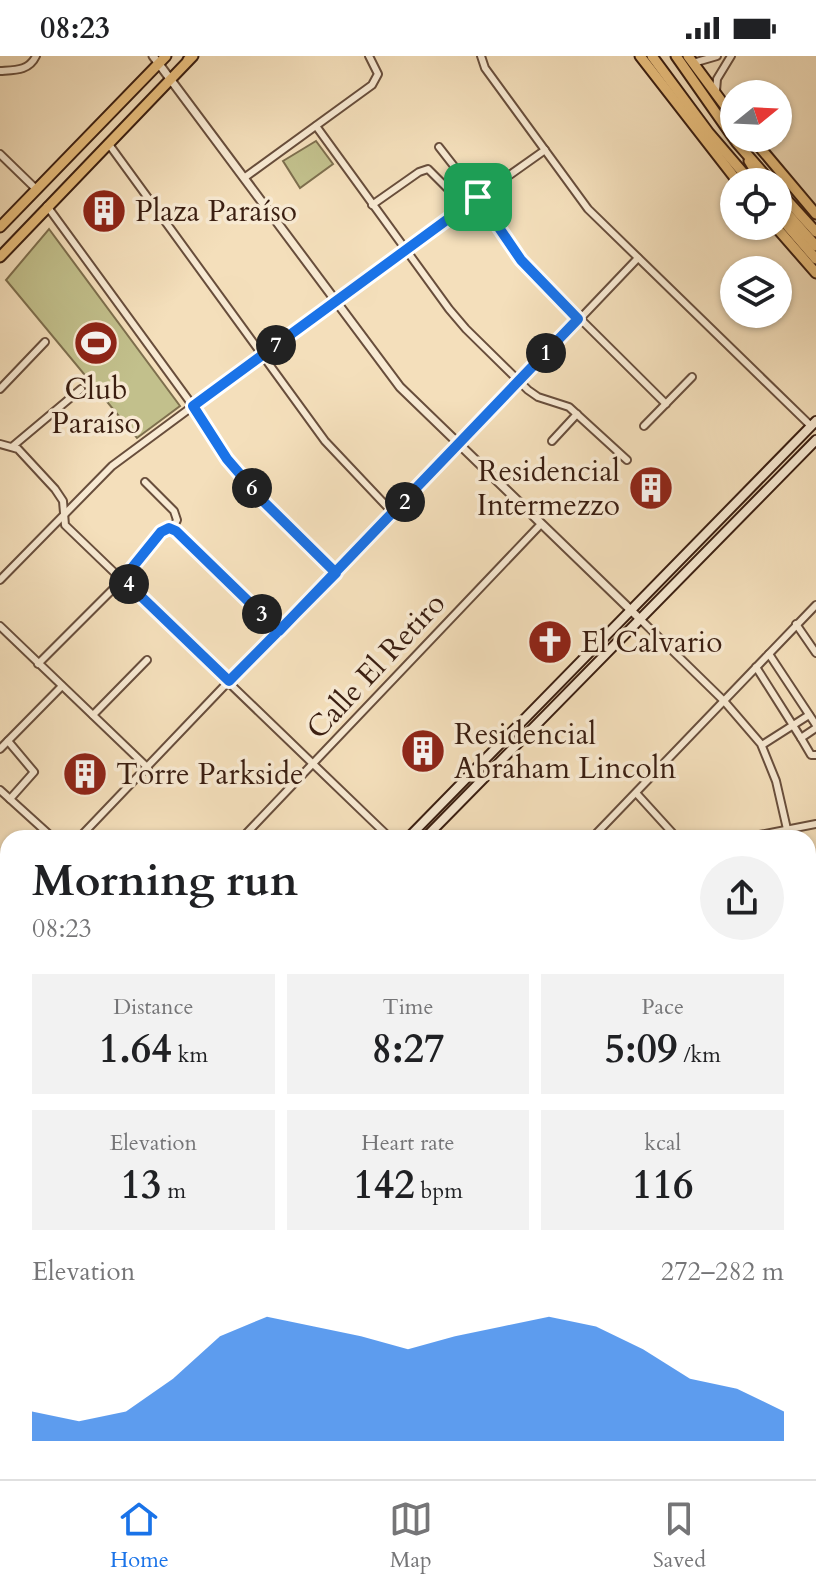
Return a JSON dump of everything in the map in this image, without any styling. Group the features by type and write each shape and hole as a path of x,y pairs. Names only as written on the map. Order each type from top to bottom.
{"main road":[{"path":"640,56 727,168"},
{"path":"652,56 739,168"},
{"path":"669,56 690,76"},
{"path":"676,56 720,119"},
{"path":"0,257 191,57"},
{"path":"0,227 159,58"},
{"path":"691,60 720,100"},
{"path":"745,152 759,168"},
{"path":"764,152 816,212"},
{"path":"792,205 816,232"},
{"path":"792,219 816,246"},
{"path":"792,231 816,259"},
{"path":"787,240 816,273"},
{"path":"416,830 814,423"},
{"path":"433,830 816,440"}],"street":[{"path":"0,71 21,70 36,56"},
{"path":"244,178 377,79 376,68 369,56"},
{"path":"480,56 485,68 588,209 814,423"},
{"path":"691,60 717,56"},
{"path":"716,95 717,79 731,56"},
{"path":"159,58 169,79 400,387 724,701 762,745 776,781 787,829"},
{"path":"316,126 404,250 466,329 538,397 561,404 577,414 627,460"},
{"path":"108,143 325,441 394,514"},
{"path":"439,147 521,260 666,404"},
{"path":"0,580 112,466 545,150"},
{"path":"0,154 36,189"},
{"path":"372,205 428,169 448,189 461,210"},
{"path":"47,206 193,406 227,459 264,502 336,573"},
{"path":"87,830 638,258"},
{"path":"0,389 45,342"},
{"path":"644,426 692,377"},
{"path":"13,446 81,389"},
{"path":"552,441 577,414"},
{"path":"0,444 13,446 55,489 63,501 65,525 381,830"},
{"path":"38,664 123,579 161,532 175,524 177,515 145,482"},
{"name":"Calle El Retiro","path":"250,830 541,524"},
{"path":"169,528 176,531 279,631"},
{"path":"600,830 816,605"},
{"path":"796,624 816,653"},
{"path":"0,626 148,768"},
{"path":"769,654 816,726 801,738"},
{"path":"93,715 147,660"},
{"path":"756,667 811,755 816,755"},
{"path":"0,749 62,686"},
{"path":"762,745 809,715"},
{"path":"8,741 34,772 10,799"},
{"path":"0,790 44,830"},
{"path":"637,794 670,830"},
{"path":"782,830 816,824"}],"shaded area":[{"path":"316,141 333,164 300,188 283,161"},
{"name":"Club Paraíso","path":"49,229 180,406 137,438 6,280"}],"place":[{"name":"Plaza Paraíso","path":"104,211"},
{"name":"Club Paraíso","path":"96,343"},
{"name":"Residencial Intermezzo","path":"651,488"},
{"name":"El Calvario","path":"550,642"},
{"name":"Residencial Abraham Lincoln","path":"423,751"},
{"name":"Torre Parkside","path":"85,774"}],"route":[{"path":"478,197 193,406 227,459 264,502 336,573 279,631 229,681 123,579 161,532 169,528 176,531 279,631 371,538 578,319 521,260 478,197"}]}
